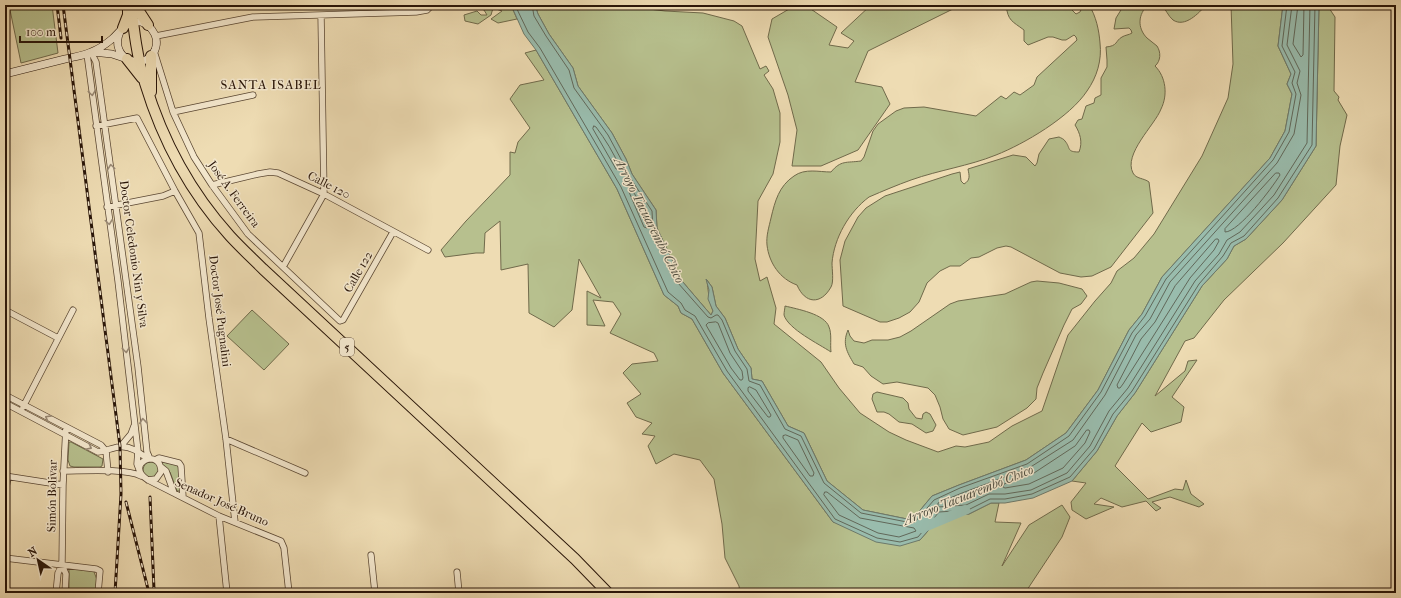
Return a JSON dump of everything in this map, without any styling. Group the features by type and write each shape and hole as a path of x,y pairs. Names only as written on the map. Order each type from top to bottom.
{"highway":[{"name":"5","path":"130,5 145,82 151,102 166,138 190,182 229,236 575,558 608,593"},
{"path":"121,30 128,15 130,5"},
{"path":"135,5 148,25"},
{"path":"151,102 153,53"},
{"path":"126,58 145,82"}],"street":[{"path":"156,36 253,17 416,12 427,10 432,5"},
{"path":"283,267 324,194 321,15"},
{"path":"5,74 89,53 107,43 121,30 133,22 148,25 156,36 156,46 153,53 140,62 112,54 89,53"},
{"path":"121,30 118,36 117,46 121,54 126,58"},
{"name":"Doctor Celedonio Nin y Silva","path":"89,53 96,62 138,367 142,422 147,452 151,459"},
{"name":"Doctor Celedonio Nin y Silva","path":"89,53 96,126 129,368 138,451 137,464 141,474"},
{"name":"José A. Ferreira","path":"153,53 173,112 194,157 212,185 248,234 340,321"},
{"path":"173,112 252,95"},
{"name":"Doctor José Pugnalini","path":"104,124 136,118 199,233 226,439 235,522"},
{"path":"96,126 104,124"},
{"name":"Calle 120","path":"212,185 270,172 278,173 324,194 428,250"},
{"path":"107,207 163,196 175,191"},
{"name":"Calle 122","path":"340,321 344,320 393,232"},
{"path":"118,281 126,279"},
{"path":"5,310 58,338"},
{"path":"21,411 73,310"},
{"path":"129,368 138,367"},
{"path":"5,395 101,445 106,451 108,472"},
{"path":"5,403 98,452 121,446 131,434 134,424"},
{"name":"Simón Bolivar","path":"65,593 66,574 62,566 63,485 66,427"},
{"path":"226,439 305,473"},
{"path":"121,446 138,451 160,464 166,471 174,493"},
{"path":"141,474 140,466 142,462 151,459 159,458 179,463 181,466 183,497"},
{"path":"64,471 134,472 141,474 148,480 154,480 161,472 161,467"},
{"path":"5,494 6,477 63,485"},
{"name":"Senador José Bruno","path":"148,480 219,516 281,541 284,548 289,593"},
{"path":"219,516 227,593"},
{"path":"371,555 375,593"},
{"path":"5,558 99,570 98,593"},
{"name":"Simón Bolivar","path":"56,593 58,573 62,566"},
{"path":"457,572 459,593"}],"green space":[{"path":"9,5 52,5 58,53 21,63"},
{"path":"479,5 502,7 499,5 511,5 517,19 498,23 491,19 502,11 493,8 491,15 478,24 465,21 464,15 477,11 481,15 487,15 484,10 479,7"},
{"path":"535,5 639,5 641,8 665,11 703,13 734,21 742,26 760,69 766,66 769,71 764,75 773,89 780,113 780,142 773,174 758,201 755,259 760,281 767,277 776,308 774,324 821,362 839,388 860,413 889,432 938,452 956,446 965,447 989,442 1012,426 1042,411 1068,335 1111,283 1117,271 1134,258 1154,234 1202,156 1228,98 1233,64 1231,5 1283,5 1278,46 1291,74 1287,84 1292,94 1285,131 1270,158 1162,277 1142,314 1129,330 1098,390 1066,433 1026,460 932,496 912,520 863,510 827,481 804,433 788,426 762,381 752,379 751,368 738,349 725,318 716,306 712,287 707,280 713,311 711,315 682,281 657,228 656,210 632,174 612,133 578,86 573,68 549,34 538,14"},
{"path":"796,5 805,5 837,27 829,45 848,48 854,41 841,33 871,5 961,5 868,51 855,82 882,87 890,104 858,150 821,166 792,166 797,130 788,95 768,37 772,19"},
{"path":"1006,5 1067,5 1076,14 1080,12 1083,5 1089,5 1097,23 1100,56 1094,80 1087,91 1070,110 1058,120 1046,129 1020,144 996,155 932,173 869,197 855,210 839,235 833,254 833,275 831,287 823,297 818,299 813,300 804,296 797,285 785,279 776,270 768,252 768,232 774,206 781,189 794,176 803,172 831,172 841,164 861,161 864,157 873,131 878,124 896,111 904,108 924,107 976,116 1001,96 1006,99 1014,92 1020,95 1034,85 1037,77 1077,40 1076,37 1074,35 1066,40 1062,40 1048,37 1028,45 1024,41 1024,30 1009,18"},
{"path":"1124,5 1148,5 1142,13 1140,26 1148,39 1158,48 1160,54 1155,66 1162,75 1164,81 1165,98 1158,116 1136,149 1132,157 1131,165 1134,175 1149,182 1153,213 1111,267 1092,276 1081,277 1060,273 1011,247 1006,246 997,248 979,257 971,258 960,266 950,266 940,271 927,283 919,302 910,312 899,318 887,322 880,322 843,306 840,260 845,241 858,217 866,208 885,196 960,172 961,181 964,184 969,179 968,169 1013,155 1026,157 1035,166 1039,154 1049,139 1059,137 1065,140 1070,150 1079,152 1081,145 1080,138 1075,125 1078,120 1082,119 1086,106 1094,103 1095,98 1101,95 1101,78 1107,67 1106,47 1113,46 1122,37 1132,33 1129,28 1114,29 1116,18"},
{"path":"1161,5 1206,5 1200,12 1187,21 1178,22 1170,17"},
{"path":"1319,5 1327,5 1335,17 1334,91 1339,97 1338,100 1347,115 1340,146 1336,185 1283,243 1224,300 1194,338 1185,341 1155,396 1185,371 1188,361 1197,360 1172,397 1184,407 1181,422 1151,432 1142,423 1115,466 1148,499 1175,489 1183,490 1186,480 1191,494 1204,504 1199,507 1170,497 1152,502 1161,508 1156,511 1146,501 1122,507 1101,498 1094,504 1114,507 1086,519 1072,510 1071,502 1086,483 1072,481 1097,451 1117,416 1135,393 1202,286 1227,259 1234,246 1246,239 1282,200 1316,146"},
{"path":"536,50 617,189 664,295 678,306 681,313 692,319 723,373 833,522 920,540 941,516 969,514 991,503 999,503 995,522 1021,523 1002,566 1029,525 1062,505 1070,517 1062,537 1025,593 740,593 739,586 725,558 722,524 714,479 700,460 674,454 656,464 648,446 655,436 642,434 652,423 636,417 627,403 641,394 623,373 632,364 658,361 654,353 610,333 621,314 613,302 593,300 605,326 587,325 587,291 601,298 579,259 572,310 554,327 529,313 528,264 501,270 500,221 485,233 484,253 445,257 441,250 466,221 510,175 510,152 515,153 518,142 530,128 510,99 520,85 544,80 525,53"},
{"path":"1037,281 1059,283 1082,289 1087,296 1081,304 1072,309 1064,325 1037,388 1036,399 1027,408 997,427 963,435 949,429 943,419 935,395 928,388 897,382 883,384 871,376 863,367 854,364 847,352 845,340 848,330 854,341 864,343 872,340 888,340 900,337 950,304 958,301 1005,294 1031,282"},
{"path":"785,306 816,315 826,322 830,333 831,352 804,336 791,326 784,315"},
{"path":"252,310 289,344 264,370 227,336"},
{"path":"877,392 903,398 908,403 909,409 916,418 922,419 923,414 926,412 930,414 936,425 933,431 926,433 912,424 899,422 889,414 877,412 872,399 873,394"},
{"path":"69,442 103,459 102,466 70,466 68,460"},
{"path":"158,461 178,465 180,467 180,491 177,491 170,472"},
{"path":"151,462 158,467 159,470 154,477 151,478 144,473 143,470 148,463"},
{"path":"69,568 93,569 97,580 95,593 69,593"}],"water":[{"path":"511,5 535,5 538,14 549,34 573,68 578,86 612,133 632,174 656,210 657,228 682,281 711,315 713,311 708,299 709,290 706,279 712,287 716,306 725,318 738,349 751,368 752,379 762,381 788,426 804,433 827,481 863,510 912,520 932,496 1026,460 1066,433 1098,390 1129,330 1142,314 1162,277 1270,158 1285,131 1292,94 1287,84 1291,74 1278,46 1283,5 1319,5 1316,146 1282,200 1246,239 1234,246 1227,259 1202,286 1135,393 1117,416 1097,451 1072,481 1033,498 1005,503 991,503 969,514 941,516 920,540 900,546 876,542 833,522 723,373 692,319 681,313 678,306 664,295 617,189 536,50 524,34"}],"waterway":[{"name":"Arroyo Tacuarembó Chico","path":"922,528 965,510"}],"railway":[{"path":"57,5 61,38"},
{"path":"63,5 120,446 121,494 115,593"},
{"path":"150,497 154,590"},
{"path":"126,502 149,593"}],"district":[{"name":"SANTA ISABEL","path":"271,84"}]}
